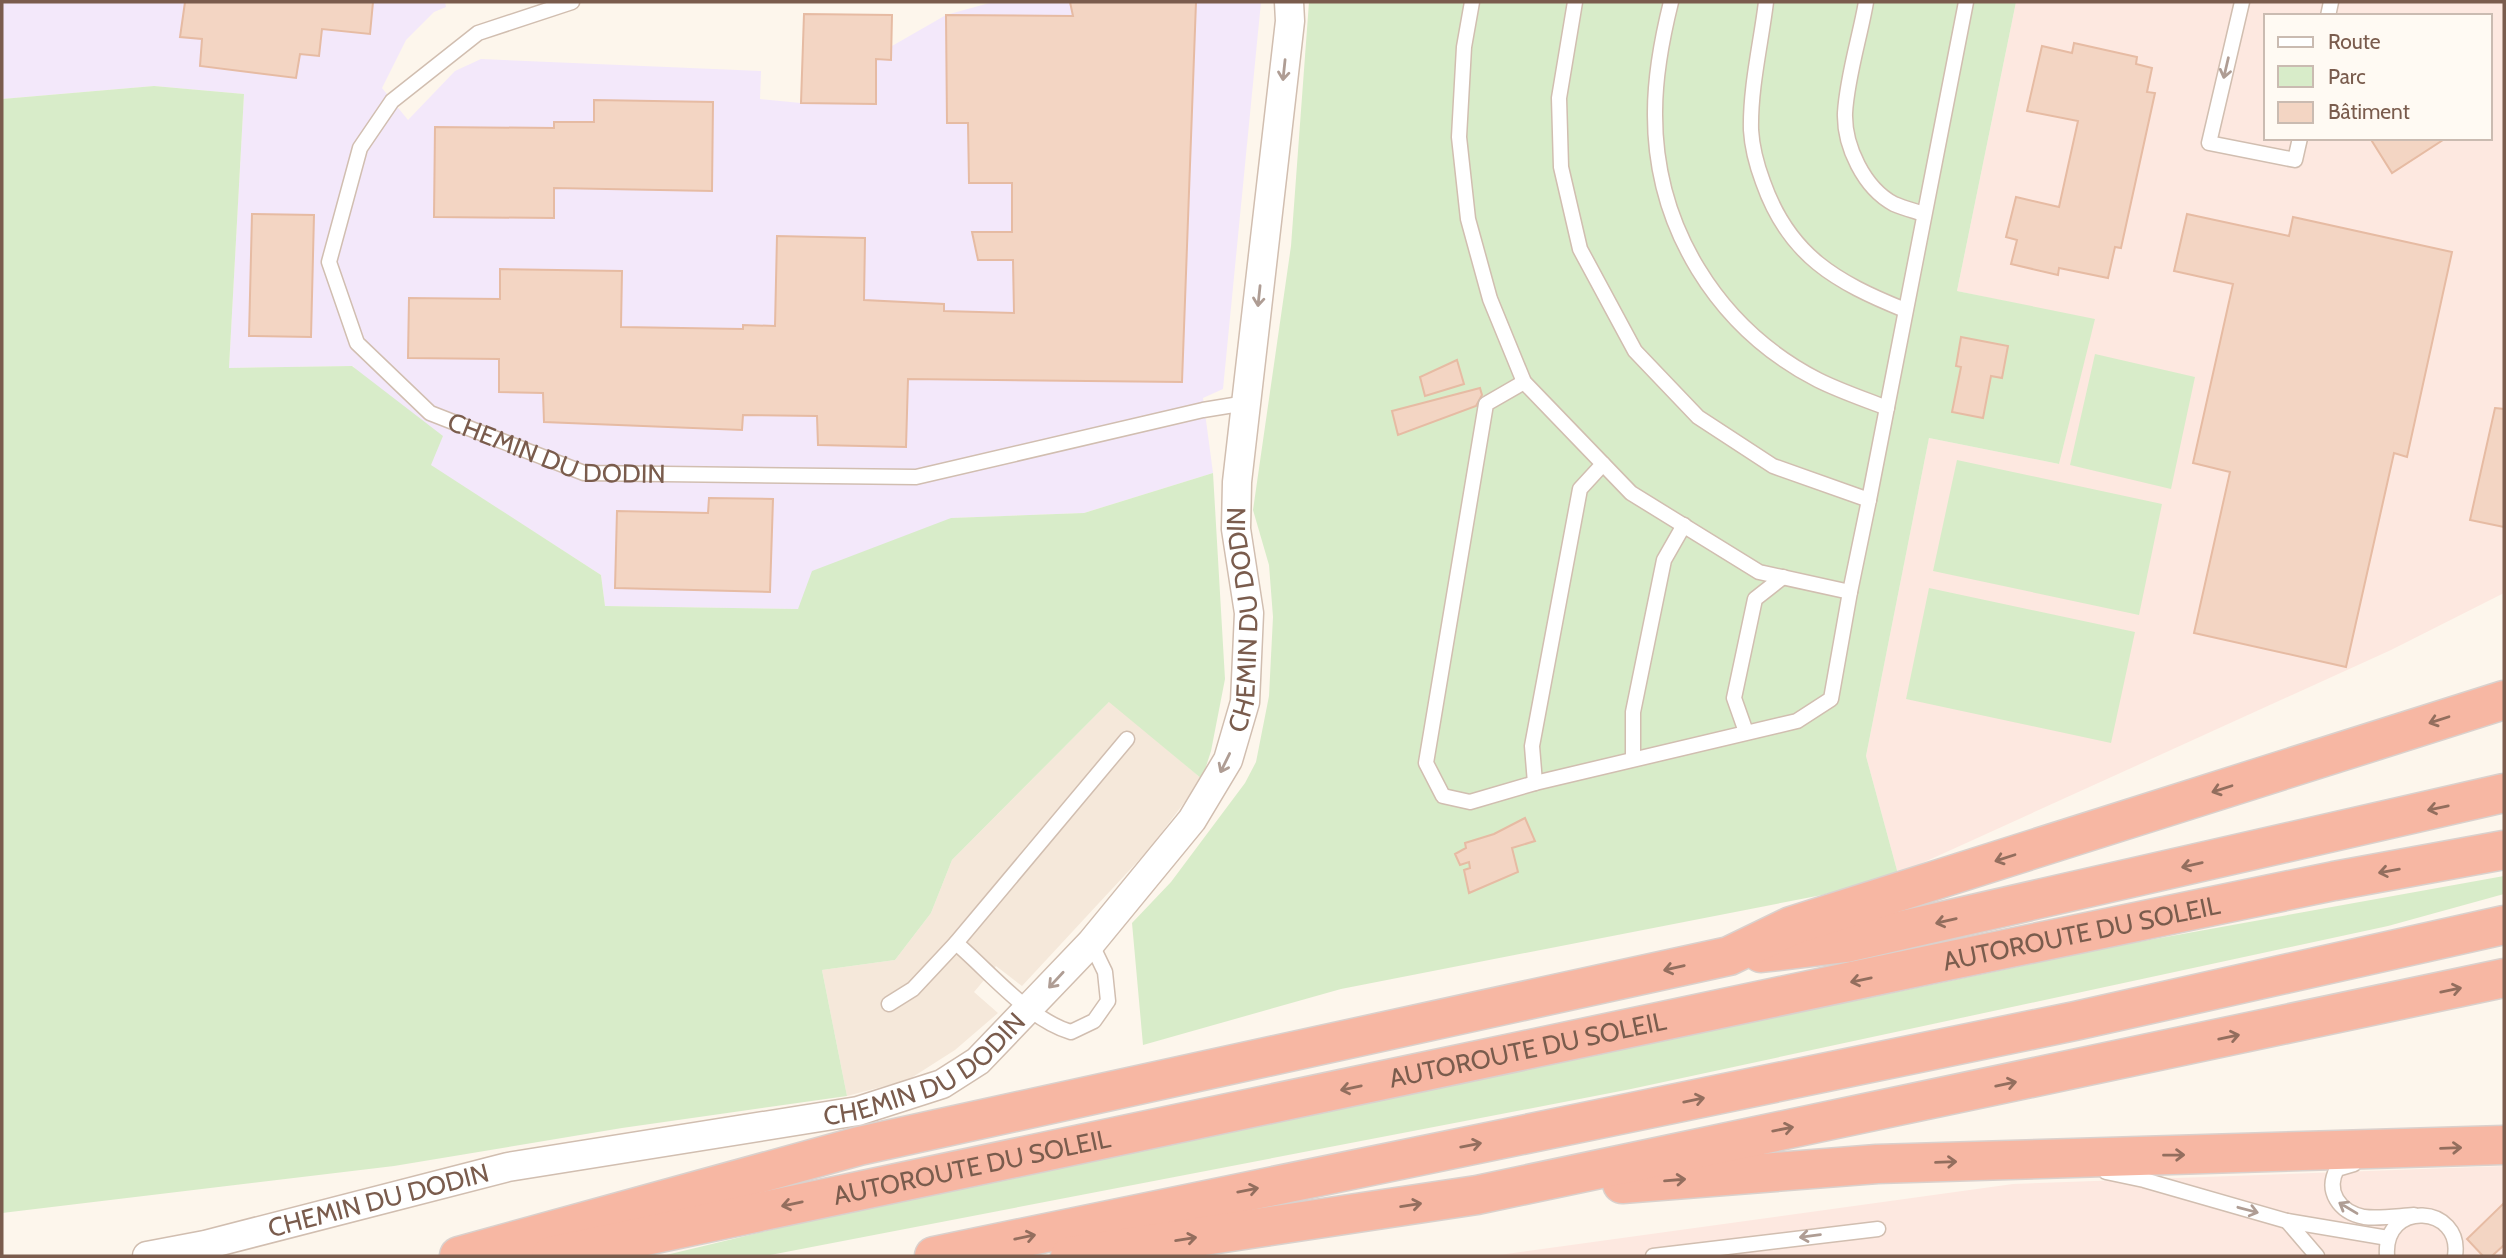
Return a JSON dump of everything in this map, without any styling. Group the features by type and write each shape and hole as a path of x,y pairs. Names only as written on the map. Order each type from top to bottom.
{"highway":[{"path":"1729,956 1791,926 2504,700"},
{"path":"459,1256 859,1146 1729,956 1846,943 2504,793"},
{"name":"AUTOROUTE DU SOLEIL","path":"551,1256 1927,965 2334,881 2504,850"},
{"path":"934,1256 2075,1021 2504,925"},
{"path":"1070,1256 1477,1195 2504,978"},
{"path":"1477,1195 1877,1164 2504,1145"}],"street":[{"name":"CHEMIN DU DODIN","path":"147,1256 205,1245 508,1167 858,1111 895,1102 942,1084 978,1061 1091,943 1192,820 1228,760 1245,702 1249,613 1236,530 1237,482 1290,22 1289,2"}],"lane":[{"name":"CHEMIN DU DODIN","path":"572,2 478,33 392,101 360,148 329,262 356,342 430,413 584,473 916,477 1203,410 1247,403"},
{"path":"1472,2 1464,47 1459,137 1468,219 1490,299 1524,382 1631,493 1759,572 1850,592"},
{"path":"1575,2 1559,98 1561,167 1580,249 1635,351 1698,417 1773,466 1869,500"},
{"path":"1671,2 1659,53 1654,112 1657,154 1666,199 1681,239 1706,284 1739,321 1775,353 1818,379 1887,408"},
{"path":"1766,2 1751,130 1758,167 1772,207 1785,232 1830,274 1863,293 1905,310"},
{"path":"1867,2 1845,114 1850,146 1861,171 1875,190 1894,204 1924,215"},
{"path":"1524,382 1486,404 1426,763 1443,796 1470,802 1535,783 1797,721 1831,699 1966,2"},
{"path":"2242,2 2209,143 2295,160 2300,140"},
{"path":"1535,783 1532,746 1580,489 1603,464"},
{"path":"1633,759 1633,712 1664,559 1684,525"},
{"path":"1746,732 1734,698 1755,599 1783,577"},
{"path":"889,1004 913,989 956,943 1127,739"},
{"path":"956,943 1029,1009 1053,1027 1070,1032 1094,1021 1108,1001 1105,972 1091,943"},
{"path":"2397,1150 2337,1169 2330,1182 2331,1193 2340,1205 2363,1217 2424,1215 2442,1222 2454,1239 2455,1256"},
{"path":"2032,1159 2144,1180 2287,1221 2388,1238"},
{"path":"2387,1256 2388,1238 2403,1220 2414,1215"},
{"path":"2287,1221 2314,1249 2317,1256"},
{"path":"1653,1256 1878,1229"}],"shaded area":[{"path":"2,2 445,2 446,7 434,12 406,40 382,88 408,120 455,71 481,59 761,71 760,99 801,103 804,14 892,15 892,46 946,15 993,2 1261,2 1223,389 1203,398 1213,473 1084,513 951,518 798,609 605,606 601,575 430,465 353,366 229,368 244,94 154,86 2,99"},
{"path":"2016,2 2504,2 2504,593 2391,650 1898,874 1866,756 1929,438 2059,464 2094,320 1957,291"},
{"path":"1110,701 1202,779 1150,848 1022,986 996,966 974,992 998,1013 955,1050 908,1080 847,1096 822,970 895,960 931,913 952,860"},
{"path":"2504,1166 2504,1256 1492,1256 2013,1184"}],"green space":[{"path":"1309,2 2016,2 1957,291 2095,319 2059,464 1929,438 1866,756 1898,874 1822,895 1341,989 1143,1045 1132,923 1171,882 1245,783 1256,762 1269,696 1273,617 1269,565 1253,510 1291,246"},
{"path":"154,86 244,94 229,368 352,366 443,436 431,465 601,575 605,606 798,609 812,571 951,518 1084,513 1213,473 1225,679 1211,751 1202,779 1109,702 952,860 931,913 895,960 822,970 847,1096 622,1128 394,1166 2,1213 2,99"},
{"path":"2095,354 2195,377 2171,489 2070,465"},
{"path":"1957,460 2162,504 2139,615 1933,571"},
{"path":"1929,588 2135,632 2111,743 1906,699"},
{"path":"2504,876 2504,894 2388,926 1631,1089 765,1256 662,1256 871,1206 2127,944"}],"building":[{"path":"185,2 373,2 370,34 322,29 319,56 300,54 296,78 200,66 202,39 180,37"},
{"path":"1070,2 1196,2 1182,382 908,379 906,447 818,445 817,416 743,415 742,430 544,422 543,393 499,392 499,359 408,358 409,298 500,299 500,269 622,271 621,327 743,329 743,325 775,326 777,236 865,238 864,300 944,304 944,311 1014,313 1013,260 978,260 972,232 1012,232 1012,183 969,183 968,123 947,123 946,15 1073,16"},
{"path":"804,14 892,15 891,60 876,59 876,104 801,103"},
{"path":"2074,43 2137,57 2136,64 2152,68 2147,92 2155,93 2121,248 2115,247 2108,278 2059,268 2058,275 2011,264 2017,240 2006,237 2016,197 2059,207 2078,121 2027,111 2042,46 2072,53"},
{"path":"594,100 713,102 712,191 554,188 554,218 434,217 435,127 554,128 554,122 594,122"},
{"path":"2371,140 2443,140 2392,173"},
{"path":"252,214 314,215 311,337 249,336"},
{"path":"2187,214 2289,236 2293,217 2452,252 2407,457 2394,453 2346,667 2194,633 2230,472 2193,463 2233,284 2174,271"},
{"path":"1961,337 2008,346 2002,378 1991,376 1983,418 1952,412 1961,367 1956,366"},
{"path":"1457,360 1464,384 1425,396 1420,377"},
{"path":"1480,388 1482,395 1476,406 1398,435 1392,411"},
{"path":"2495,408 2504,409 2504,527 2470,520"},
{"path":"709,498 773,499 770,592 615,588 617,511 708,513"},
{"path":"1525,818 1535,841 1512,848 1518,872 1469,893 1464,870 1470,868 1469,862 1460,865 1455,854 1466,848 1465,843 1494,834"},
{"path":"2504,1203 2504,1245 2492,1256 2483,1256 2467,1239"}]}
